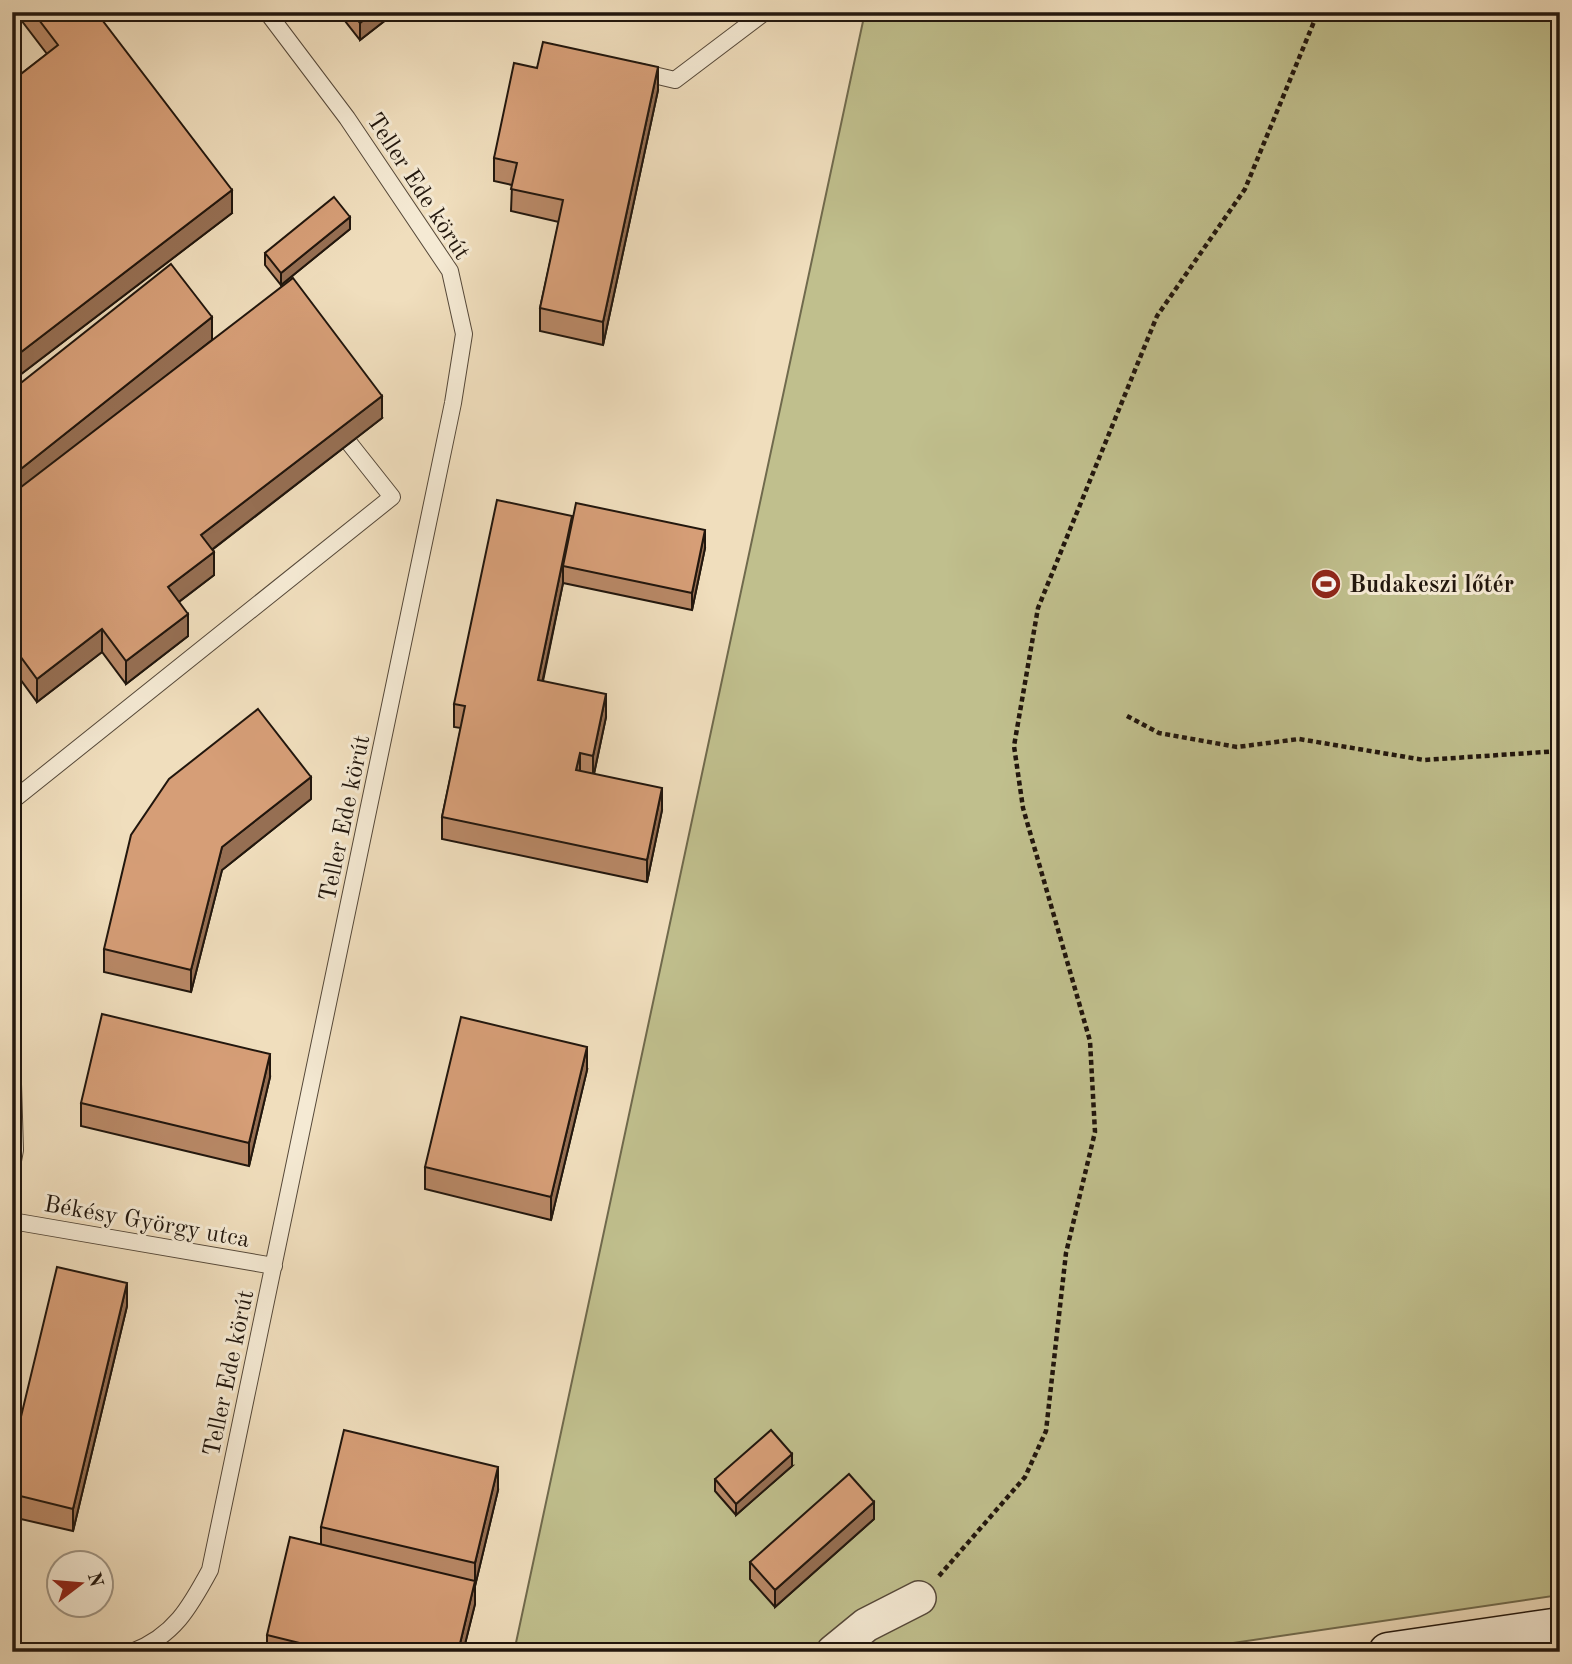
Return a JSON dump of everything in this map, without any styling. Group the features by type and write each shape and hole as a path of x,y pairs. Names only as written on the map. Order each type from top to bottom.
{"main road":[{"path":"1388,1652 1560,1627"}],"street":[{"path":"832,1652 866,1625 919,1598"}],"lane":[{"name":"Teller Ede körút","path":"132,1652 166,1633 190,1608 210,1570 453,403 464,334 450,271 347,118 268,12"},
{"path":"616,66 675,80 765,12"},
{"path":"12,802 392,497 349,444"},
{"path":"12,1051 15,1150 12,1166"},
{"name":"Békésy György utca","path":"12,1221 274,1266"}],"path":[{"path":"919,1598 1025,1477 1046,1431 1066,1253 1095,1132 1090,1041 1023,807 1014,746 1038,608 1157,316 1245,189 1318,12"},
{"path":"1127,716 1159,733 1237,747 1299,739 1424,760 1560,751"}],"shaded area":[{"path":"865,12 1560,12 1560,1595 1172,1652 514,1652"}],"building":[{"path":"33,12 96,12 232,190 12,359 12,81 58,45"},
{"path":"351,12 373,12 360,23"},
{"path":"543,42 658,67 603,322 540,308 563,200 511,189 517,163 494,158 514,63 537,68"},
{"path":"334,197 350,217 281,273 265,253"},
{"path":"171,264 212,317 12,476 12,390"},
{"path":"293,278 382,396 201,535 214,552 168,587 188,614 126,661 102,629 37,679 20,656 12,662 12,494"},
{"path":"497,500 572,516 538,680 606,694 593,756 580,753 576,770 662,788 647,860 442,817 465,706 454,704"},
{"path":"576,503 705,530 692,593 563,566"},
{"path":"258,709 311,777 222,847 191,970 104,949 131,835 169,779"},
{"path":"102,1014 270,1054 249,1143 81,1103"},
{"path":"461,1017 587,1047 551,1197 425,1167"},
{"path":"57,1267 127,1283 73,1509 12,1494 12,1454"},
{"path":"344,1430 498,1467 475,1563 321,1527"},
{"path":"771,1430 792,1454 736,1504 715,1479"},
{"path":"849,1474 874,1502 775,1590 750,1562"},
{"path":"290,1537 475,1581 458,1652 336,1652 267,1635"}],"place":[{"name":"Budakeszi lőtér","path":"1326,584"}]}
